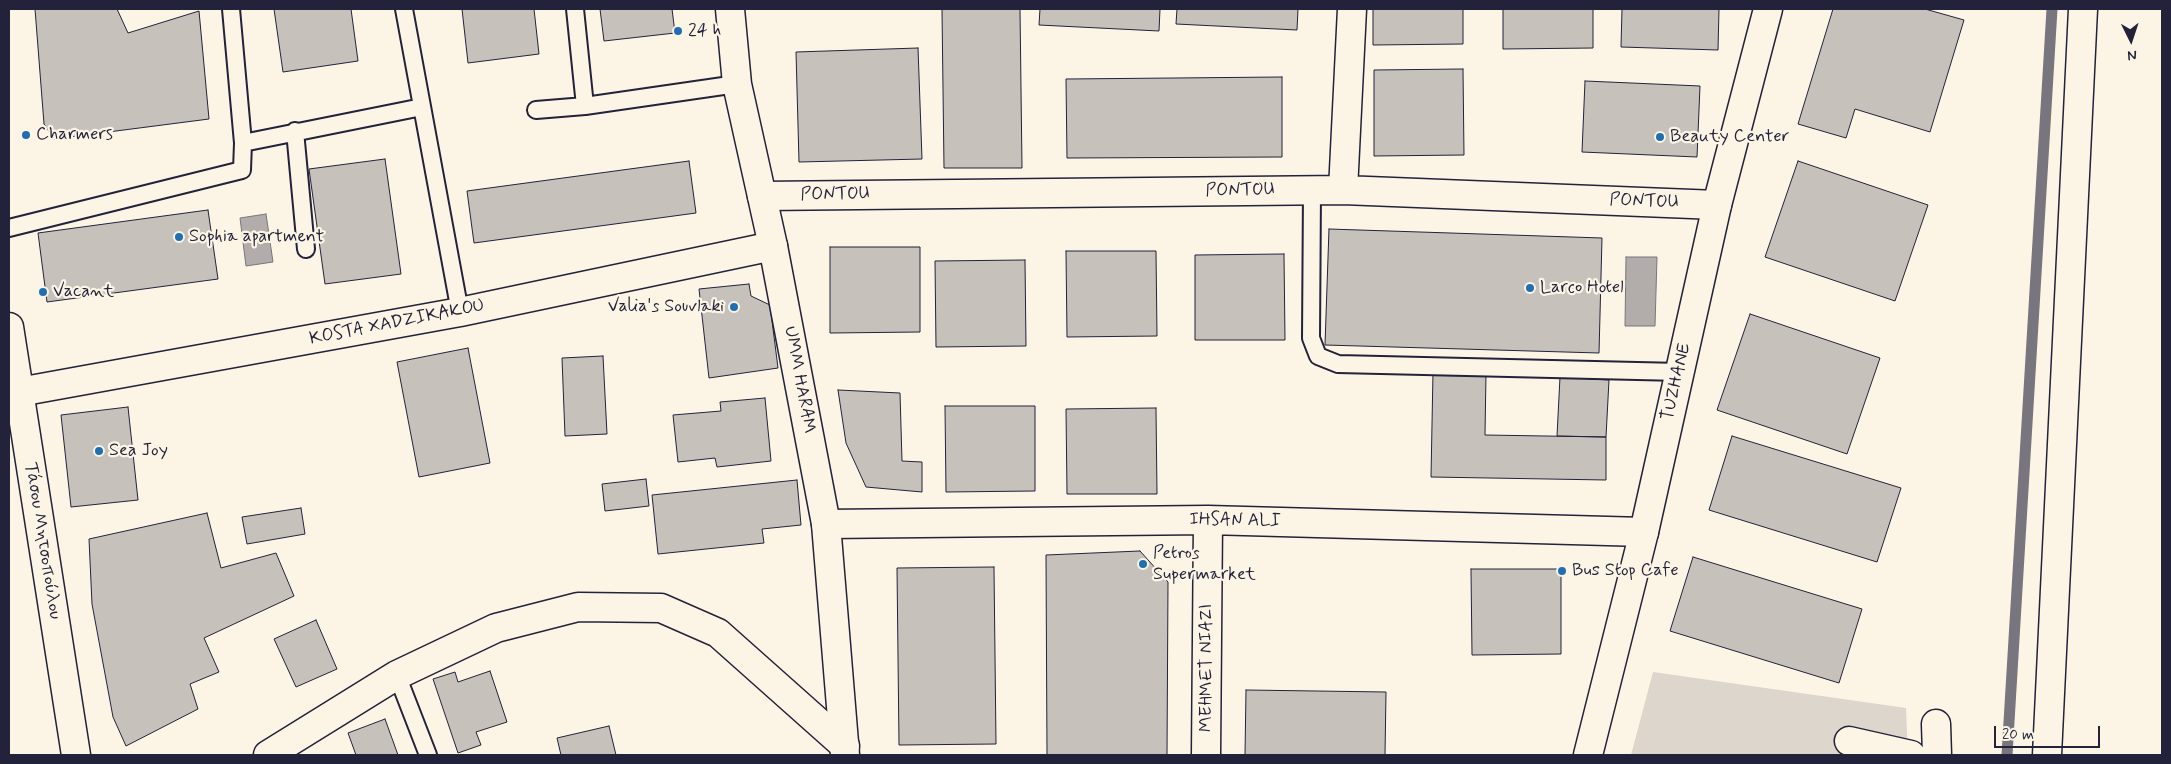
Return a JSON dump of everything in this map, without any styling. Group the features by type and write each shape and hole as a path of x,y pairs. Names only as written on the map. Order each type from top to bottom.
{"street":[{"name":"UMM HARAM","path":"730,9 737,84 774,246 826,524 845,750"},
{"path":"1343,190 1352,9"},
{"name":"TUZHANE","path":"1588,755 1644,532 1717,205 1768,9"},
{"path":"2047,755 2083,9"},
{"name":"PONTOU","path":"762,196 1343,190 1717,205"},
{"name":"KOSTA XADZIKAKOU","path":"19,392 460,312 774,246"},
{"name":"Τάσου Μητσοπούλου","path":"9,327 76,755"},
{"name":"IHSAN ALI","path":"826,524 1208,520 1644,532"},
{"name":"MEHMET NIAZI","path":"1206,755 1208,520"},
{"path":"268,755 397,675 496,628 578,607 661,608 718,633 845,750"},
{"path":"1936,724 1937,755"},
{"path":"1849,741 1912,755"}],"lane":[{"path":"9,228 242,170 243,143 231,9"},
{"path":"404,9 460,312"},
{"path":"575,9 585,106"},
{"path":"536,110 585,106 737,84"},
{"path":"243,143 295,131 422,107"},
{"path":"295,131 306,249"},
{"path":"1312,191 1311,338 1318,356 1338,364 1680,372"},
{"path":"397,675 428,755"}],"shaded area":[{"path":"266,214 273,262 246,266 240,218"},
{"path":"1626,257 1657,257 1655,326 1625,326"},
{"path":"1653,672 1906,708 1908,755 1631,755"}],"building":[{"path":"35,9 117,9 128,33 199,11 209,119 54,139 44,124"},
{"path":"274,9 351,9 358,61 283,72"},
{"path":"462,9 534,9 539,54 468,63"},
{"path":"600,9 672,9 675,33 604,41"},
{"path":"942,9 1020,9 1022,168 944,168"},
{"path":"1040,9 1160,9 1159,31 1039,25"},
{"path":"1177,9 1298,9 1297,30 1176,24"},
{"path":"1373,9 1463,9 1463,44 1373,45"},
{"path":"1503,9 1593,9 1593,48 1503,49"},
{"path":"1622,9 1719,9 1718,50 1621,47"},
{"path":"1833,9 1925,9 1964,20 1930,132 1855,109 1846,138 1798,124"},
{"path":"918,48 922,159 799,162 796,52"},
{"path":"1463,69 1464,155 1374,156 1374,70"},
{"path":"1282,77 1282,157 1067,158 1066,79"},
{"path":"1585,81 1700,86 1697,157 1582,152"},
{"path":"385,159 401,274 325,284 309,169"},
{"path":"689,161 696,213 474,243 467,191"},
{"path":"1798,161 1928,205 1895,301 1765,257"},
{"path":"208,210 218,279 47,302 38,233"},
{"path":"1329,229 1602,238 1599,353 1325,345"},
{"path":"830,247 920,247 920,332 830,333"},
{"path":"1066,251 1156,251 1157,336 1067,337"},
{"path":"1284,254 1285,340 1195,340 1195,255"},
{"path":"1025,260 1026,346 936,347 935,261"},
{"path":"749,284 751,296 770,305 778,368 709,378 699,289"},
{"path":"1750,314 1880,358 1847,454 1717,410"},
{"path":"468,348 490,463 419,477 397,362"},
{"path":"603,356 607,434 565,436 562,358"},
{"path":"1433,372 1486,373 1485,435 1606,437 1606,480 1431,477"},
{"path":"1560,377 1609,380 1606,437 1557,436"},
{"path":"838,390 900,393 902,461 922,462 922,492 866,487 846,443"},
{"path":"765,398 771,461 717,467 715,458 678,462 673,415 721,411 720,402"},
{"path":"945,406 1035,406 1035,491 946,492"},
{"path":"128,407 138,500 71,507 61,415"},
{"path":"1156,408 1157,494 1067,494 1066,409"},
{"path":"1732,436 1901,488 1877,562 1709,510"},
{"path":"646,479 649,506 605,511 602,484"},
{"path":"797,480 801,525 762,529 764,543 658,554 652,495"},
{"path":"301,508 305,534 247,544 242,517"},
{"path":"207,513 221,568 276,553 294,596 204,638 219,672 190,684 198,709 126,746 113,717 92,604 89,539"},
{"path":"1140,551 1168,582 1167,755 1047,755 1046,555"},
{"path":"1693,557 1862,609 1839,683 1670,631"},
{"path":"994,567 996,744 899,745 897,568"},
{"path":"1471,569 1561,569 1561,654 1472,655"},
{"path":"316,620 337,669 296,687 274,639"},
{"path":"490,671 507,722 476,732 481,745 458,753 433,679 455,672 458,682"},
{"path":"1246,690 1386,692 1385,755 1245,755"},
{"path":"385,719 398,755 356,755 348,733"},
{"path":"609,726 616,755 561,755 557,738"}],"waterway":[{"path":"2007,755 2052,9"}],"place":[{"name":"24 h","path":"678,31"},
{"name":"Charmers","path":"26,135"},
{"name":"Beauty Center","path":"1660,137"},
{"name":"Sophia apartment","path":"179,237"},
{"name":"Larco Hotel","path":"1530,288"},
{"name":"Vacant","path":"43,292"},
{"name":"Valia's Souvlaki","path":"734,307"},
{"name":"Sea Joy","path":"99,451"},
{"name":"Petros Supermarket","path":"1143,564"},
{"name":"Bus Stop Cafe","path":"1562,571"}]}
